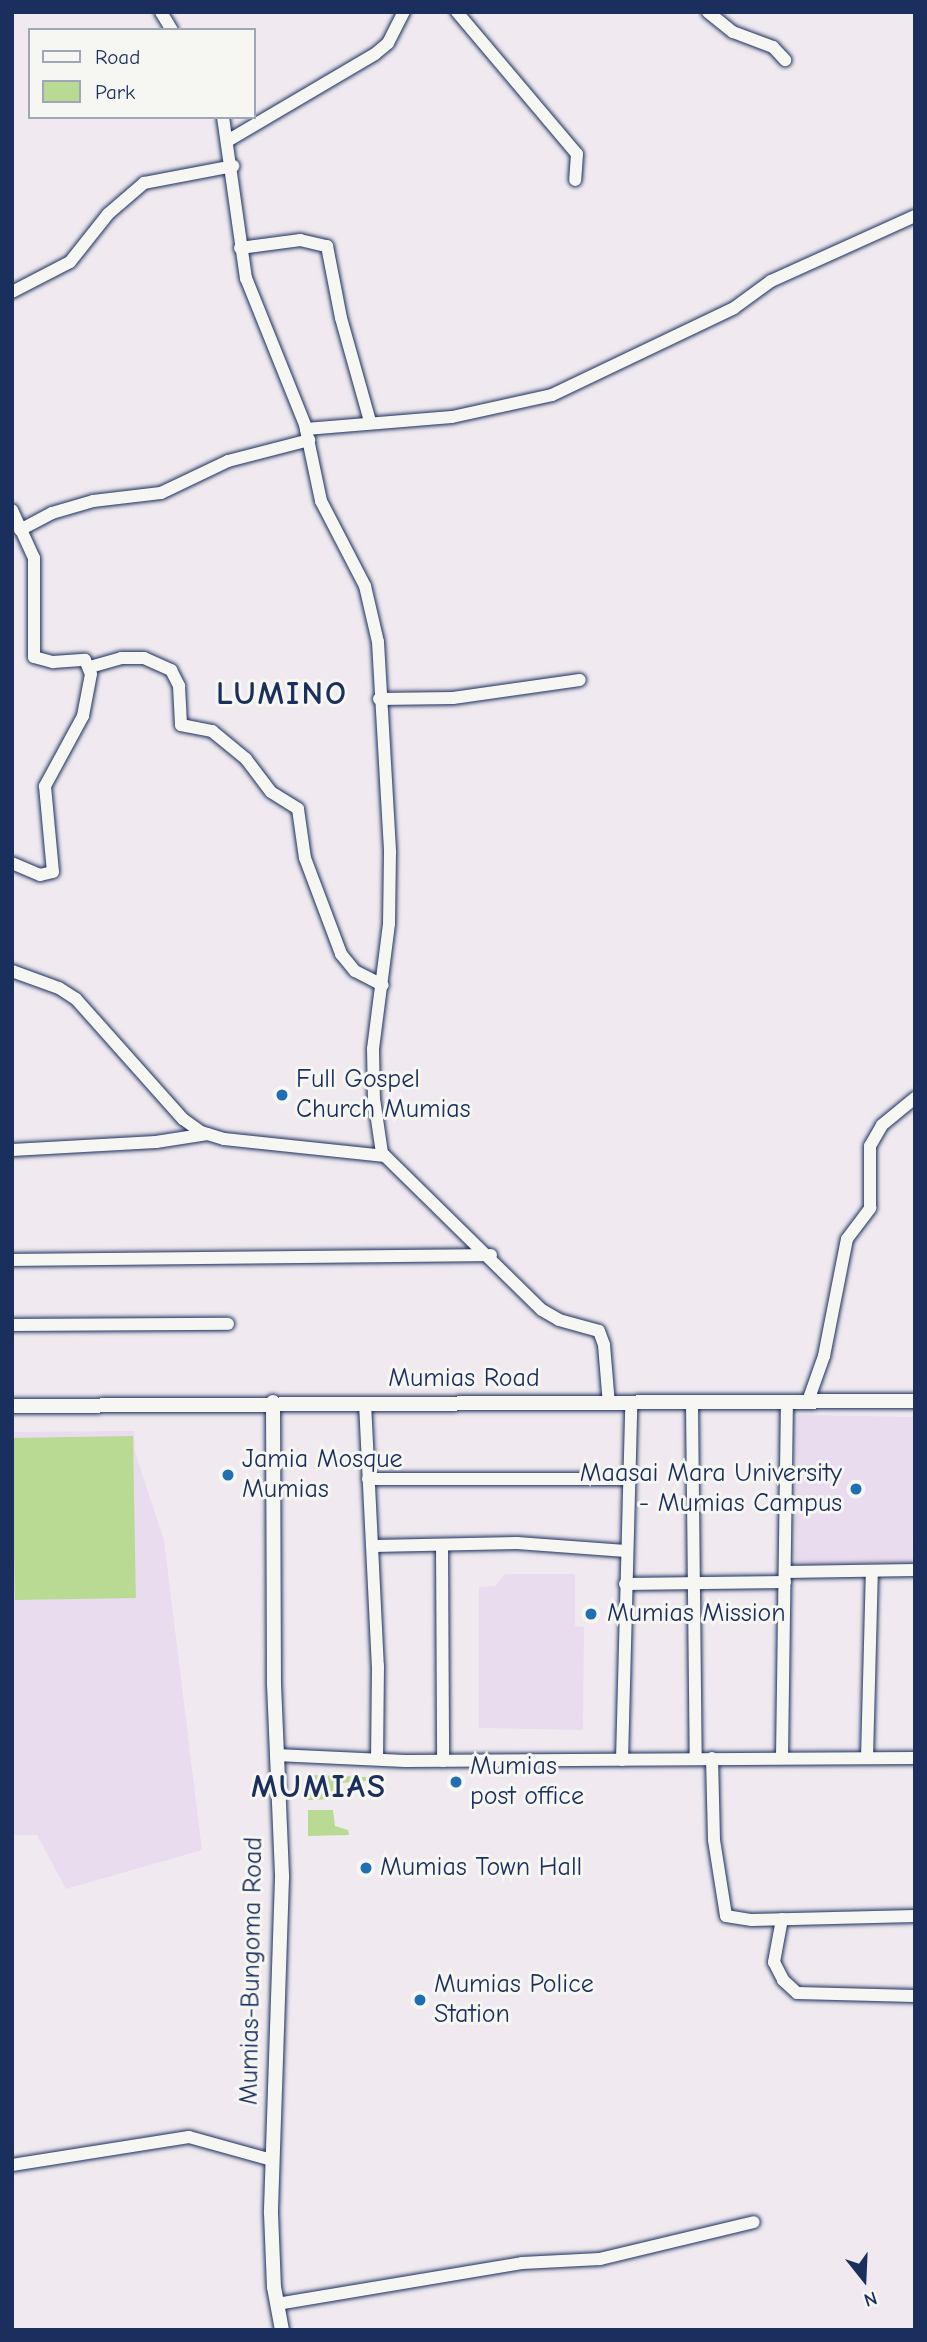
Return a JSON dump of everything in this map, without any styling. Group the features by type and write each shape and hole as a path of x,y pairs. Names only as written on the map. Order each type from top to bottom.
{"street":[{"path":"161,12 171,28"},
{"path":"229,140 375,54 388,43 404,12"},
{"path":"457,12 577,154 575,180"},
{"path":"708,12 733,32 773,47 785,60"},
{"path":"224,119 233,166 240,248 252,299 285,367 308,435 320,500 369,597 378,642 379,699 390,853 383,985 373,1075 385,1157"},
{"path":"12,292 70,262 108,214 144,183 233,166"},
{"path":"18,531 52,513 93,501 161,493 228,461 308,435 370,421 452,417 552,395 733,308 771,281 915,216"},
{"path":"240,248 300,240 327,246 341,318 370,421"},
{"path":"12,510 18,531 30,544 35,569 34,657 53,662 85,660 90,667 83,716 45,786 53,872 40,875 12,863"},
{"path":"90,667 144,658 171,670 178,686 181,725 212,731 246,760 271,792 301,813 305,858 341,954 349,967 383,985"},
{"path":"379,699 453,698 580,680"},
{"path":"12,971 59,988 76,999 183,1119 208,1134"},
{"path":"808,1401 824,1356 847,1239 870,1208 870,1146 882,1125 915,1098"},
{"path":"12,1150 156,1142 208,1134 385,1157 491,1255 552,1317 599,1331 604,1345 608,1404"},
{"path":"12,1260 491,1255"},
{"path":"12,1325 228,1324"},
{"name":"Mumias Road","path":"12,1406 273,1402 631,1405 808,1401 915,1402"},
{"name":"Mumias-Bungoma Road","path":"273,1402 276,1755 282,1878 271,2255 282,2330"},
{"path":"782,1757 787,1402"},
{"path":"365,1403 374,1546 377,1759"},
{"path":"692,1404 696,1758"},
{"path":"622,1760 631,1405"},
{"path":"368,1479 629,1479"},
{"path":"374,1546 530,1544 626,1551"},
{"path":"442,1545 443,1761"},
{"path":"625,1584 696,1584 915,1570"},
{"path":"867,1758 872,1571"},
{"path":"276,1755 443,1761 915,1758"},
{"path":"712,1758 714,1840 723,1914 743,1920 915,1916"},
{"path":"782,1919 774,1962 783,1980 797,1993 915,1996"},
{"path":"12,2165 189,2137 272,2160"},
{"path":"277,2304 522,2263 600,2259 754,2222"}],"shaded area":[{"name":"Maasai Mara University - Mumias Campus","path":"798,1415 915,1417 912,1564 795,1562"},
{"path":"134,1431 135,1452 164,1540 202,1850 66,1889 37,1835 12,1835 12,1792 16,1797 12,1789 12,1432"},
{"path":"505,1574 575,1574 575,1626 584,1627 583,1730 479,1728 479,1587 495,1586"}],"green space":[{"path":"133,1436 136,1598 15,1600 12,1438"},
{"path":"308,1775 366,1777 366,1781 340,1783 334,1788 333,1799 308,1800"},
{"path":"308,1810 333,1810 335,1826 348,1830 349,1835 308,1836"}],"place":[{"name":"Full Gospel Church Mumias","path":"282,1095"},
{"name":"Jamia Mosque Mumias","path":"228,1475"},
{"name":"Maasai Mara University - Mumias Campus","path":"856,1489"},
{"name":"Mumias Mission","path":"591,1614"},
{"name":"Mumias post office","path":"456,1782"},
{"name":"Mumias Town Hall","path":"366,1868"},
{"name":"Mumias Police Station","path":"420,2000"}],"district":[{"name":"LUMINO","path":"282,694"},
{"name":"MUMIAS","path":"319,1787"}]}
